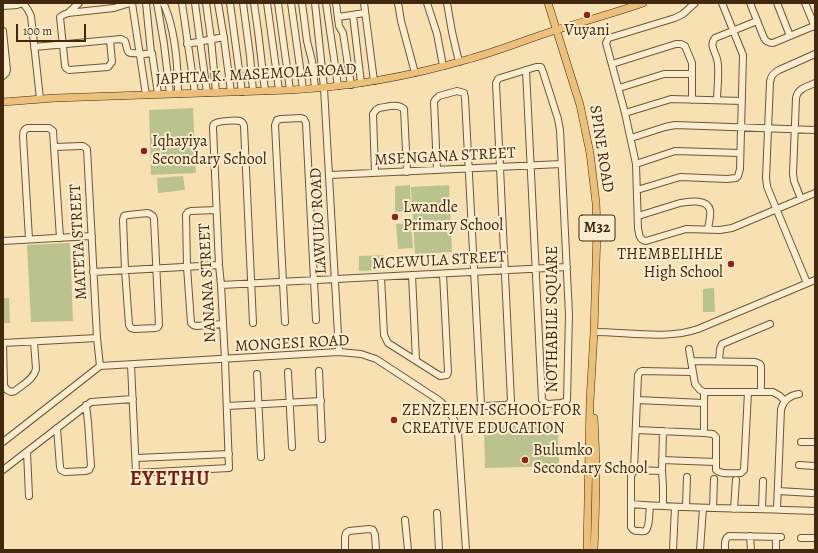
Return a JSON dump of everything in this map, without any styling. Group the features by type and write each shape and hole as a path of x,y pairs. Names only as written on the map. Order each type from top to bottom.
{"main road":[{"name":"SPINE ROAD","path":"548,3 580,105 588,140 596,204 597,230 590,402 587,550"},
{"name":"JAPHTA K. MASEMOLA ROAD","path":"3,102 158,94 290,90 351,85 415,73 459,62 643,3"},
{"name":"SPINE ROAD","path":"592,376 596,465 594,550"}],"street":[{"path":"3,6 23,3 28,10 40,99"},
{"path":"68,13 78,3"},
{"path":"110,40 112,62 109,66 106,68 68,70 65,66 60,17 68,13 114,8 122,4 131,3 146,95"},
{"path":"146,3 151,53 153,55 158,94"},
{"path":"157,3 170,94"},
{"path":"163,3 171,23 178,76 178,94"},
{"path":"182,3 195,93"},
{"path":"194,3 207,93"},
{"path":"206,3 216,92"},
{"path":"218,3 231,92"},
{"path":"230,3 242,92"},
{"path":"243,3 254,91"},
{"path":"254,3 265,91"},
{"path":"266,3 279,90"},
{"path":"278,3 290,90"},
{"path":"291,3 303,89"},
{"path":"302,3 315,88"},
{"name":"LAWULO ROAD","path":"315,3 324,88 340,352"},
{"path":"326,3 338,86"},
{"path":"336,3 339,26 343,33 351,85"},
{"path":"364,3 374,81"},
{"path":"398,3 415,73"},
{"path":"427,3 437,34 443,66"},
{"path":"446,3 459,62"},
{"path":"695,3 683,14 675,18 609,38 606,43 619,88 636,164 639,234 641,239 646,241 686,229 720,230 732,228 815,193"},
{"path":"637,190 680,177 727,179 737,177 739,173 744,55 722,3"},
{"path":"750,3 768,43 773,43 815,26 805,3"},
{"path":"777,3 790,36"},
{"path":"338,17 365,14"},
{"path":"352,15 362,83"},
{"path":"717,100 718,64 712,42 715,38 757,20"},
{"path":"3,31 7,70 3,76"},
{"path":"175,48 211,39 247,36"},
{"path":"34,47 119,39 125,41 127,51 132,54 151,53"},
{"path":"612,64 676,44 681,44 684,46 693,68 692,100"},
{"path":"807,283 776,210 766,182 770,82 773,73 815,54"},
{"name":"NOTHABILE SQUARE","path":"536,66 540,67 543,72 559,124 569,330 566,400 565,402 561,403 547,404 542,400 526,70 536,66"},
{"path":"437,170 434,102 439,96 462,91 465,94 481,404 484,406 508,405 511,401 496,82 500,78 526,70"},
{"path":"619,88 664,74 692,74"},
{"path":"801,199 793,178 797,94 800,90 815,83"},
{"path":"625,113 668,99 742,101"},
{"path":"375,173 373,114 379,108 398,105 404,109 407,172"},
{"path":"285,322 275,123 277,120 281,119 301,118 304,119 306,123 316,320"},
{"name":"NANANA STREET","path":"136,458 136,473 229,468 213,126 218,122 241,122 244,126 251,284"},
{"path":"631,138 675,125 815,130"},
{"path":"29,239 23,136 24,131 28,128 47,127 51,128 53,131 55,147 60,238"},
{"name":"MATETA STREET","path":"55,147 83,146 87,149 93,272 100,366"},
{"path":"636,164 675,151 740,153"},
{"name":"MSENGANA STREET","path":"330,175 561,164"},
{"path":"638,216 680,203 700,202 706,204 710,209 708,229"},
{"path":"216,210 191,211 186,215 187,267 191,323 196,326 223,324"},
{"path":"152,214 154,217 158,327 134,329 129,326 125,270 124,218 128,215 152,214"},
{"path":"3,240 92,236"},
{"path":"93,272 219,265"},
{"name":"MCEWULA STREET","path":"221,285 567,267"},
{"path":"381,277 385,339 388,343 440,376 447,375 448,372 443,274"},
{"path":"412,275 416,360"},
{"path":"594,332 666,335 684,333 698,329 815,280"},
{"path":"251,284 253,323"},
{"path":"719,361 720,348 723,343 770,324"},
{"path":"34,342 36,369 33,377 15,391 12,392 7,390 4,386 3,343 97,338"},
{"path":"688,349 695,384 700,390 704,392 773,392 786,401"},
{"name":"MONGESI ROAD","path":"100,366 225,360 340,352 361,354 376,359 446,406 456,422 458,432 466,550"},
{"path":"691,361 752,362 760,364 761,392"},
{"path":"131,365 136,458 228,454"},
{"path":"3,442 100,366"},
{"path":"319,371 322,439"},
{"path":"650,506 649,526 647,530 644,532 632,530 632,476 634,470 638,375 642,371 692,372"},
{"path":"288,372 292,447"},
{"path":"257,374 261,457"},
{"path":"704,392 704,433"},
{"path":"636,430 713,434 716,437 716,470 719,473 741,473 744,470 748,392"},
{"path":"777,509 781,409 786,401 794,395 799,394"},
{"path":"3,470 94,401 133,399"},
{"path":"637,400 704,402"},
{"path":"227,406 321,401"},
{"path":"57,428 61,470 65,472 89,470 91,466 86,406"},
{"path":"663,431 663,506"},
{"path":"800,442 815,442"},
{"path":"27,452 29,496"},
{"path":"662,460 715,462"},
{"path":"799,465 815,466"},
{"path":"634,470 662,471"},
{"path":"686,507 687,477"},
{"path":"713,508 714,479"},
{"path":"734,508 736,480"},
{"path":"762,509 763,480"},
{"path":"778,491 812,493"},
{"path":"631,504 675,507 815,511"},
{"path":"673,550 675,507"},
{"path":"700,550 703,508"},
{"path":"437,513 439,550"},
{"path":"406,520 408,550"},
{"path":"345,550 346,533 349,531 369,530 373,530 375,534 376,550"},
{"path":"750,536 751,550"},
{"path":"725,550 726,537 750,536 778,537 776,550"},
{"path":"801,538 815,538"}],"green space":[{"path":"193,108 196,173 151,175 149,110"},
{"path":"183,176 185,190 158,193 157,178"},
{"path":"410,185 411,211 395,212 395,186"},
{"path":"449,185 452,252 415,254 411,187"},
{"path":"411,223 413,248 398,249 396,224"},
{"path":"70,243 73,321 31,322 27,245"},
{"path":"384,255 384,270 359,271 359,256"},
{"path":"714,288 715,312 703,312 703,289"},
{"path":"3,298 9,298 10,323 3,323"},
{"path":"558,424 559,466 485,468 484,426"}],"place":[{"name":"Vuyani","path":"587,15"},
{"name":"Iqhayiya Secondary School","path":"144,151"},
{"name":"Lwandle Primary School","path":"395,217"},
{"name":"THEMBELIHLE High School","path":"731,264"},
{"name":"ZENZELENI SCHOOL FOR CREATIVE EDUCATION","path":"394,420"},
{"name":"Bulumko Secondary School","path":"525,460"}],"district":[{"name":"EYETHU","path":"170,480"}]}
